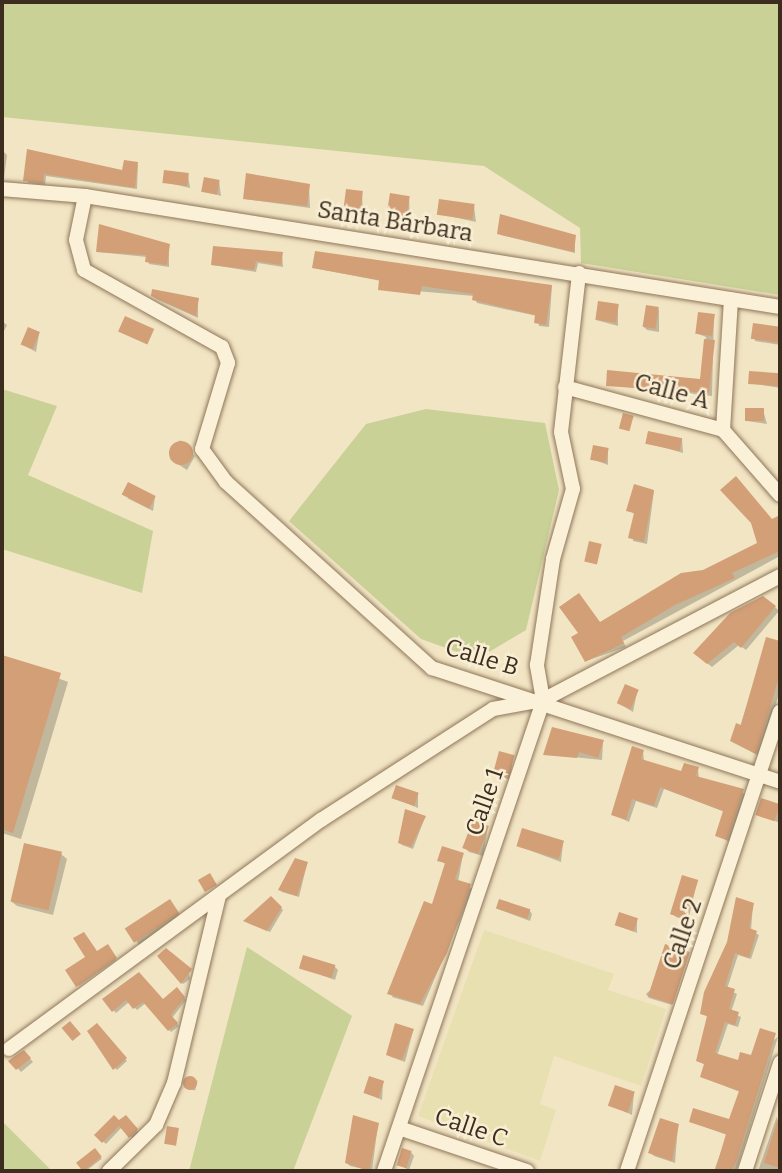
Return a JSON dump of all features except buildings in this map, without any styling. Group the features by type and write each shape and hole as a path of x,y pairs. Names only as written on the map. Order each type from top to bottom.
{"street":[{"name":"Santa Bárbara","path":"2,189 85,196 780,307"},
{"name":"Calle B","path":"85,196 76,240 84,270 222,347 228,363 202,449 226,482 432,668 544,700 780,782"},
{"path":"544,700 537,665 553,559 573,489 561,432 579,274"},
{"path":"723,430 731,299"},
{"name":"Calle A","path":"565,387 723,430 780,495"},
{"path":"9,1049 321,820 493,709 544,700 780,576"},
{"name":"Calle 1","path":"384,1171 544,700"},
{"name":"Calle 2","path":"627,1171 780,712"},
{"path":"109,1171 156,1125 174,1083 219,896"},
{"path":"745,1171 780,1063"},
{"name":"Calle C","path":"399,1128 527,1171"}],"shaded area":[{"path":"484,930 614,974 608,990 666,1009 641,1086 554,1056 540,1104 556,1110 540,1161 418,1116"}],"green space":[{"path":"2,2 780,2 780,295 581,263 580,228 484,166 2,117"},
{"path":"2,389 57,406 28,475 153,531 142,593 2,549"},
{"path":"426,409 545,423 559,490 526,630 477,659 421,639 289,521 366,424"},
{"path":"247,947 352,1016 293,1171 189,1171"},
{"path":"2,1121 52,1171 2,1171"}]}
